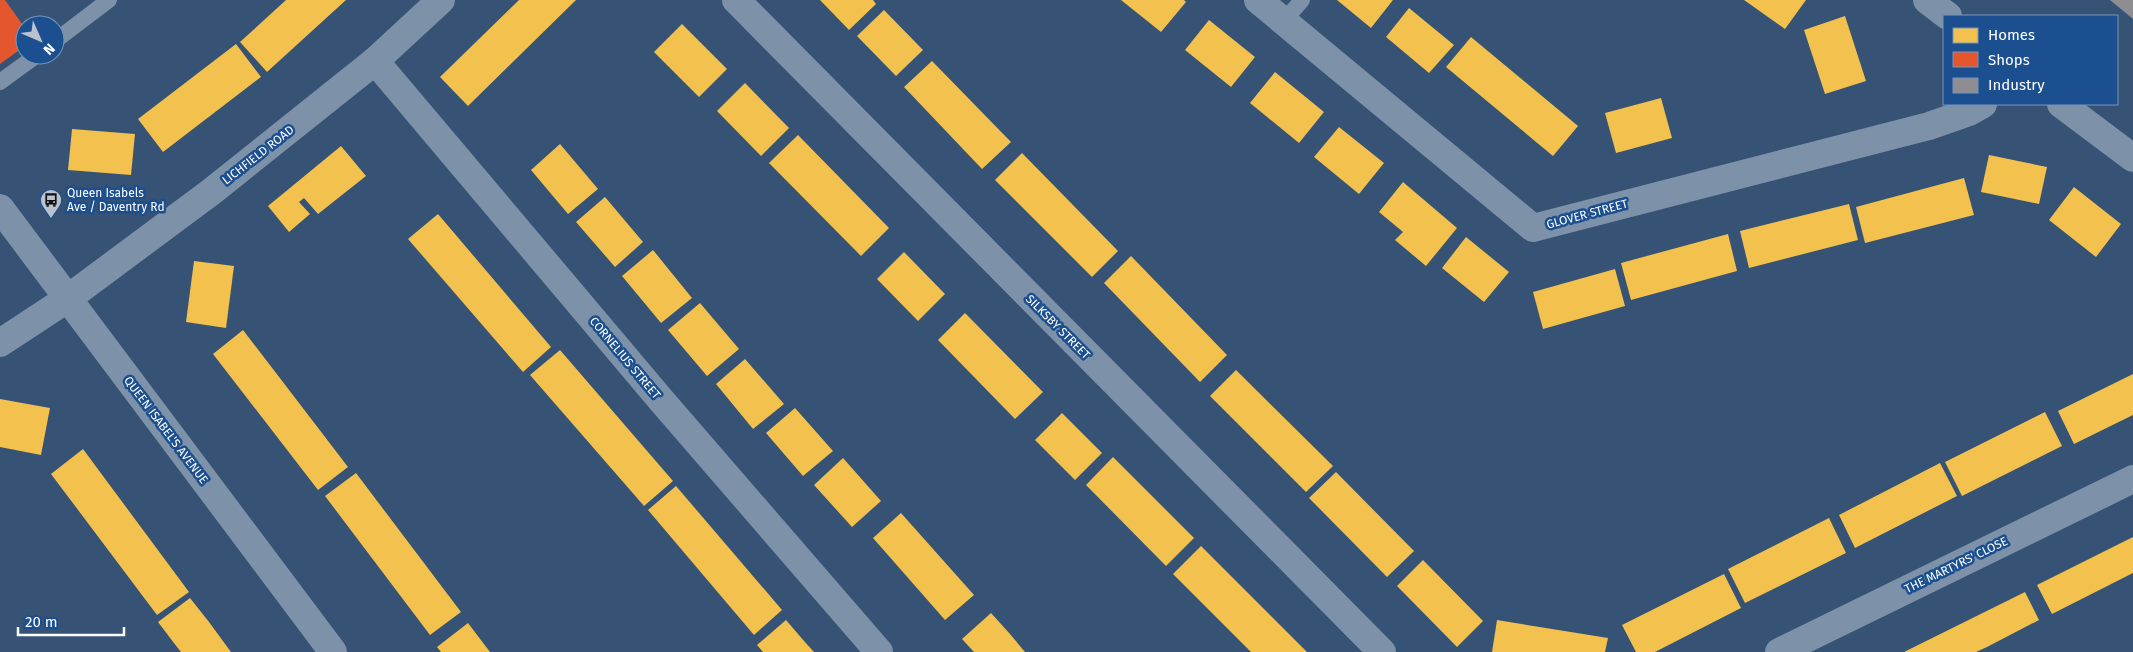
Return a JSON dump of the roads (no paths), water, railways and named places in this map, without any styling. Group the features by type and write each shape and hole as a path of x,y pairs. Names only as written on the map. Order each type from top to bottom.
{"street":[{"name":"LICHFIELD ROAD","path":"0,343 67,300 211,192 375,61 441,0"},
{"name":"SILKSBY STREET","path":"736,0 1382,652"},
{"name":"GLOVER STREET","path":"1258,0 1533,228 1929,126 1969,112 1981,105"},
{"path":"1927,0 1947,15"},
{"name":"CORNELIUS STREET","path":"375,61 661,400 879,652"},
{"path":"2062,105 2133,158"},
{"name":"QUEEN ISABEL'S AVENUE","path":"0,208 67,300 333,652"},
{"name":"THE MARTYRS' CLOSE","path":"1779,652 2133,479"}],"lane":[{"path":"65,33 109,0"},
{"path":"1284,21 1302,0"},
{"path":"0,82 23,65"}],"place":[{"name":"Queen Isabels Ave / Daventry Rd","path":"51,219"}]}
